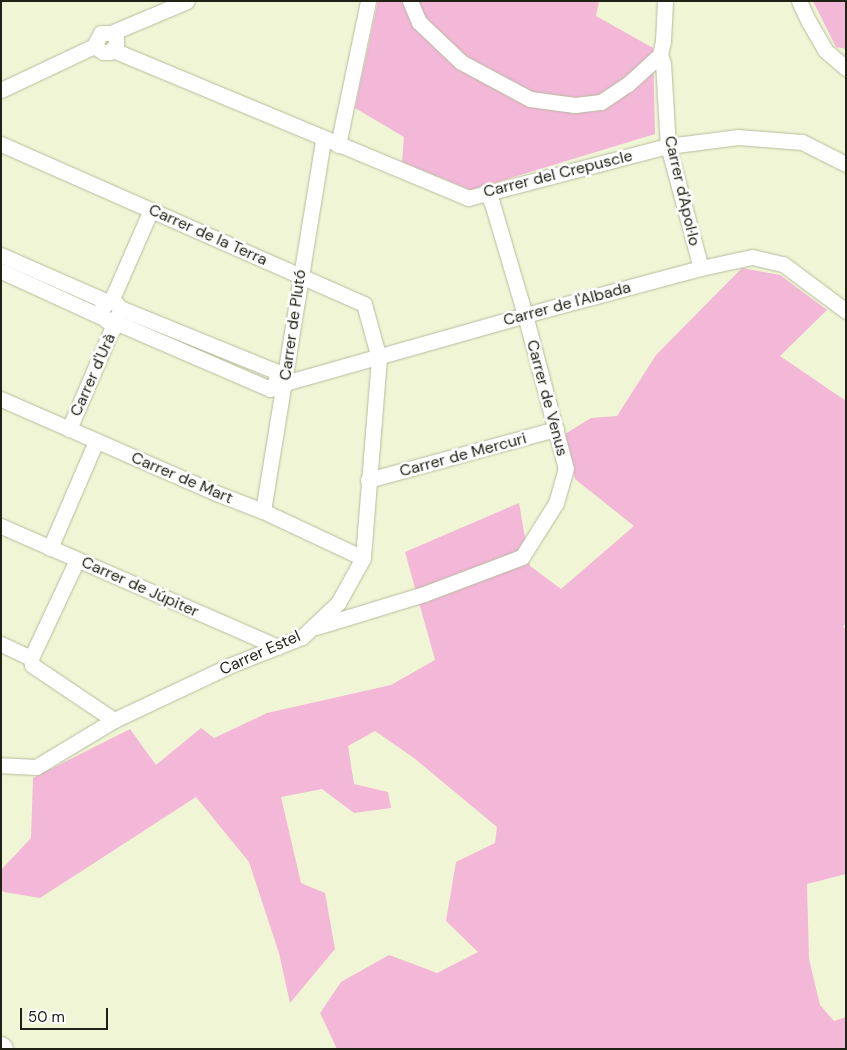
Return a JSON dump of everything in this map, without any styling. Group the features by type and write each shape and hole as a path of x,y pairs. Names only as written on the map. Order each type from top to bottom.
{"street":[{"path":"96,45 98,35 104,32 111,33 187,1"},
{"path":"338,146 368,1"},
{"path":"410,1 419,22 461,62 530,99 575,105 601,102 628,84 660,55"},
{"name":"Carrer d'Apol·lo","path":"665,1 663,42 660,55 663,63 668,146 701,268"},
{"path":"800,1 808,22 825,50 846,68"},
{"path":"96,45 103,52 113,50 116,41 111,33"},
{"path":"1,90 96,45"},
{"name":"Carrer del Crepuscle","path":"113,50 323,140 468,198 668,146 738,136 802,142 846,164"},
{"name":"Carrer de Plutó","path":"263,511 281,382 323,140"},
{"name":"Carrer de la Terra","path":"1,144 364,304 379,358"},
{"name":"Carrer de Venus","path":"312,628 424,594 522,557 556,503 566,469 525,315 492,204 486,192"},
{"name":"Carrer d'Urà","path":"69,429 111,331 112,312 151,210"},
{"name":"Carrer de l'Albada","path":"1,256 270,389 281,382 379,358 525,315 701,268 752,257 783,264 843,302"},
{"name":"Carrer de l'Albada","path":"1,271 112,312"},
{"name":"Carrer Estel","path":"1,765 36,767 114,720 231,666 302,637 338,602 363,558 379,358"},
{"name":"Carrer de Mart","path":"1,399 263,511 363,558"},
{"name":"Carrer de Mercuri","path":"368,480 556,429"},
{"path":"50,548 96,440"},
{"name":"Carrer de Júpiter","path":"1,526 278,647"},
{"path":"78,560 31,658 32,666 114,720"},
{"path":"1,644 31,658"}],"shaded area":[{"path":"378,1 599,1 596,16 653,48 655,134 471,190 402,162 404,137 355,108"},
{"path":"813,1 846,1 846,49 836,47"},
{"path":"742,268 780,275 827,310 780,356 846,401 846,623 843,627 846,629 846,874 807,884 809,959 820,1005 834,1021 846,1017 846,1049 337,1049 320,1013 341,982 389,955 437,973 478,952 446,921 456,862 495,843 497,827 414,758 375,731 348,746 354,784 388,792 391,808 354,813 322,789 281,797 301,883 325,893 335,949 290,1003 279,953 249,862 196,797 40,898 4,892 1,889 1,870 31,838 33,778 130,729 156,765 201,728 214,738 267,713 391,685 435,660 405,552 519,503 530,566 561,589 634,526 575,479 565,434 591,418 617,416 656,355"}]}
